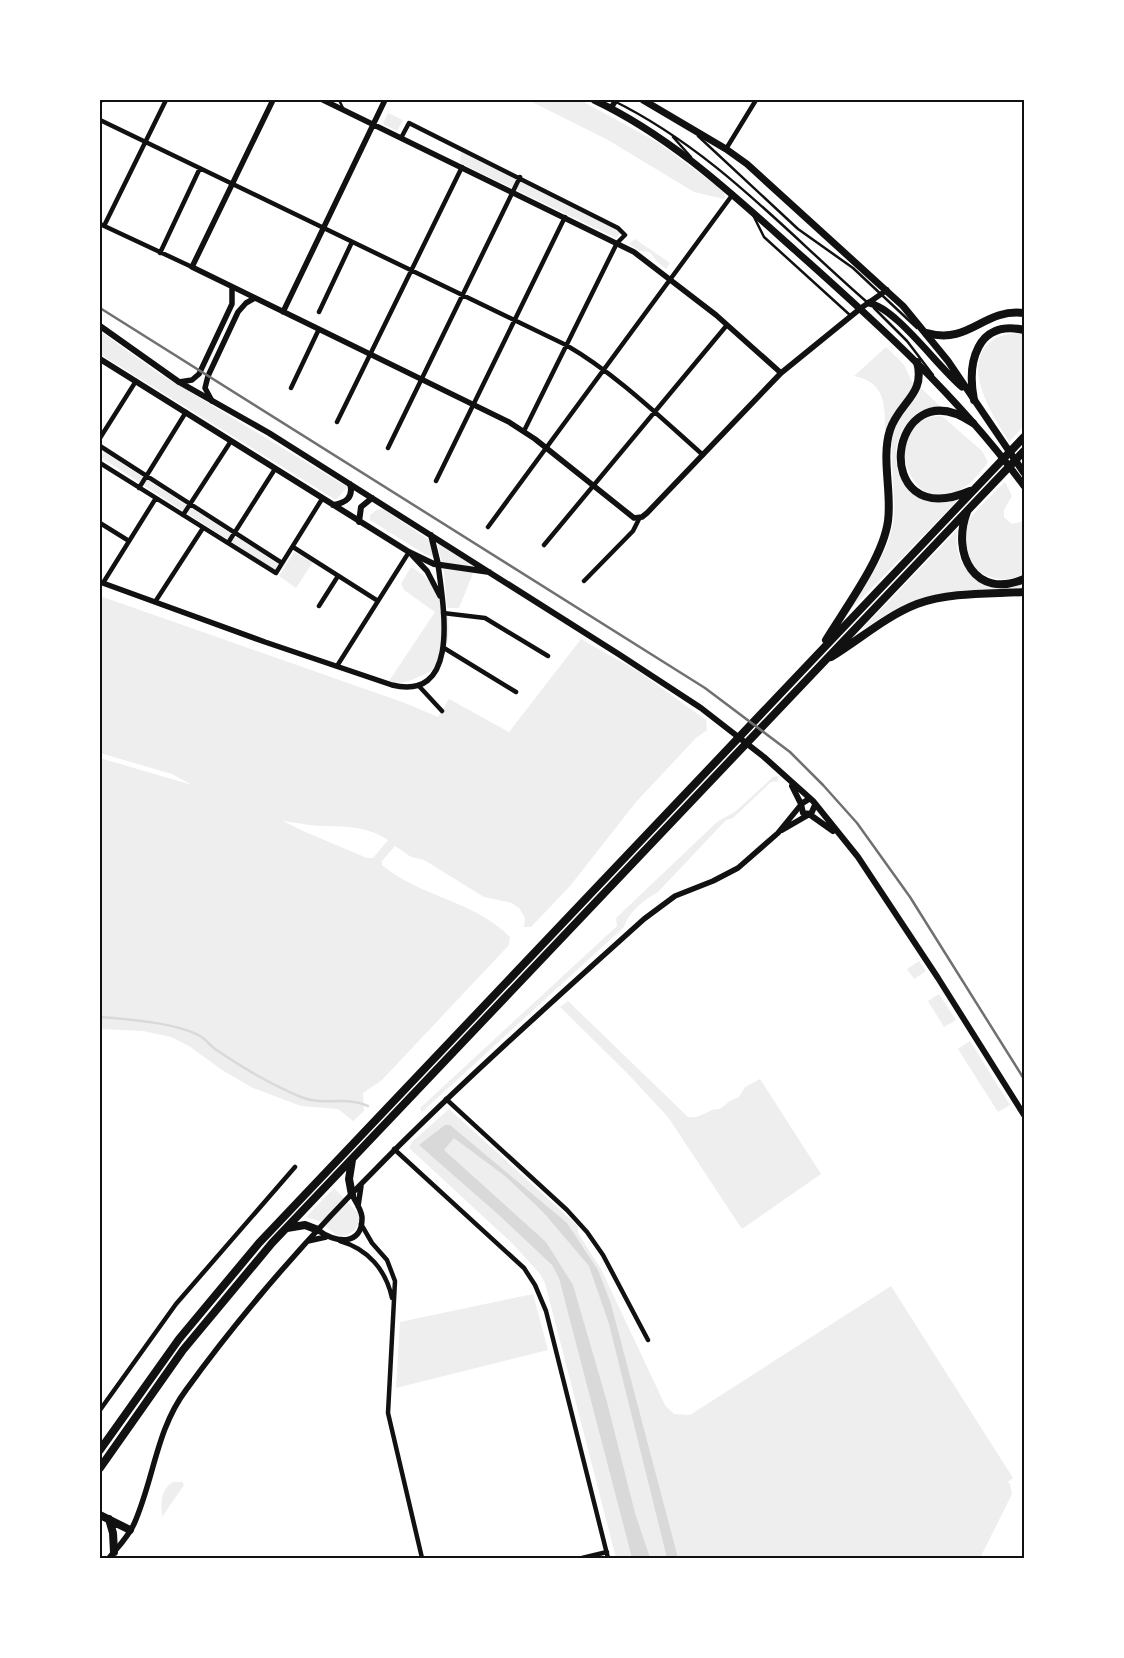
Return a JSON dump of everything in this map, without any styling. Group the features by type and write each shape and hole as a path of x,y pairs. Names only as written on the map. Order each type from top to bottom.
{"highway":[{"path":"927,334 951,337 998,316 1024,313"},
{"path":"974,400 971,373 979,346 988,336 1000,330 1024,330"},
{"path":"818,653 883,541 888,514 889,435 897,416 918,386 920,373 917,362"},
{"path":"973,423 965,417 952,413 939,412 927,415 915,421 907,430 902,440 900,455 907,481 915,490 924,495 933,498 954,497 976,487"},
{"path":"100,1450 180,1339 259,1243 1024,437"},
{"path":"100,1468 138,1410 186,1346 235,1286 287,1228 1023,452"},
{"path":"967,510 962,526 961,548 970,568 980,577 992,582 1007,583 1024,579"},
{"path":"821,663 898,613 915,605 944,597 1024,592"},
{"path":"352,1158 349,1179 352,1195"},
{"path":"287,1228 305,1225 318,1230"},
{"path":"100,1515 130,1530"},
{"path":"109,1519 114,1533 112,1555"}],"main road":[{"path":"594,100 614,102 642,125 698,164 861,308 939,383 1008,464 1024,486"},
{"path":"643,100 726,149 779,191 927,334 1023,472"},
{"path":"868,303 882,307 892,315 942,370 968,392"},
{"path":"100,326 179,382 269,433 492,573 701,708 755,750 816,805 888,901 1024,1115"},
{"path":"100,359 409,552 438,564 492,573"},
{"path":"332,505 341,504 349,498 352,490 350,484"},
{"path":"359,522 361,507 372,498"},
{"path":"430,534 438,564"},
{"path":"790,780 801,805 802,812 840,836"},
{"path":"801,805 809,799"},
{"path":"808,815 814,811 816,805"}],"street":[{"path":"166,100 102,225 474,403 524,431 630,516 640,517"},
{"path":"192,268 273,100"},
{"path":"323,100 565,217 643,258 727,325 781,373"},
{"path":"283,312 385,100"},
{"path":"726,149 756,100"},
{"path":"100,120 566,345 602,370 704,456"},
{"path":"401,138 409,123 520,177 618,228 626,235 617,243 524,431"},
{"path":"337,422 462,167"},
{"path":"160,253 200,168"},
{"path":"388,448 520,177"},
{"path":"488,527 669,278 733,194"},
{"path":"436,481 565,217"},
{"path":"318,312 352,242"},
{"path":"179,382 192,380 199,374 231,308 234,297 232,287"},
{"path":"584,581 633,531 640,517 647,513 704,456 781,373 861,308 884,292"},
{"path":"212,401 206,388 208,376 238,312 246,303 255,298"},
{"path":"544,545 727,325"},
{"path":"291,388 319,329"},
{"path":"100,438 136,381"},
{"path":"139,488 186,412"},
{"path":"100,427 105,430"},
{"path":"184,515 231,441"},
{"path":"100,446 282,563"},
{"path":"100,463 276,573 322,499"},
{"path":"228,543 275,469"},
{"path":"156,498 102,582 337,666 402,687 418,685 434,674 441,660 444,648 443,613 438,564"},
{"path":"100,523 129,541"},
{"path":"155,602 203,528"},
{"path":"292,547 378,601"},
{"path":"337,666 409,552 427,571 442,601"},
{"path":"319,606 338,576"},
{"path":"443,613 485,618 548,656"},
{"path":"444,648 516,692"},
{"path":"418,685 442,711"},
{"path":"112,1555 130,1530 164,1428 177,1402 264,1289 304,1243 446,1098 661,905 674,896 728,874 749,860 778,833 801,805"},
{"path":"778,833 808,815"},
{"path":"446,1098 567,1210 587,1232 603,1255 648,1340"},
{"path":"394,1149 516,1260 535,1285 546,1311 608,1558"},
{"path":"100,1410 176,1304 295,1167"},
{"path":"358,1206 362,1184"},
{"path":"352,1195 358,1206 361,1223 368,1238 392,1270 395,1287 388,1412 422,1558"},
{"path":"339,1241 355,1235 361,1223"},
{"path":"318,1230 326,1237 360,1250 376,1264 387,1281 393,1302"},
{"path":"304,1243 326,1237"},
{"path":"582,1558 607,1552"}],"lane":[{"path":"339,100 344,110"},
{"path":"614,102 666,131 731,177 907,341 939,383"},
{"path":"685,124 798,228 884,292"},
{"path":"666,131 698,164"},
{"path":"750,209 764,237 851,316"}],"shaded area":[{"path":"528,100 580,100 659,143 723,191 725,197 724,199 694,192 608,140"},
{"path":"388,113 403,120 397,131 383,124"},
{"path":"461,152 617,229 620,233 616,238 460,163"},
{"path":"635,239 670,263 666,269 657,262 650,252 640,251 629,244"},
{"path":"100,331 155,371 347,487 336,500 100,354"},
{"path":"1017,333 1024,335 1024,426 1009,442 983,393 978,367 981,355 991,341 1001,336"},
{"path":"886,347 904,365 914,386 893,415 885,431 885,412 881,396 872,383 854,376"},
{"path":"921,388 942,408 920,413 905,426 897,444 896,463 902,481 915,495 934,502 959,499 846,614 883,555 888,542 894,516 893,434 895,425 901,415 916,398"},
{"path":"942,416 982,451 988,462 963,488 941,496 923,490 911,475 905,456 907,437 919,422"},
{"path":"104,452 280,565 276,571 100,457"},
{"path":"1005,482 1012,496 1004,510 1004,517 1012,524 1024,521 1024,574 1000,579 988,576 971,563 966,553 964,542 967,523"},
{"path":"378,509 383,509 432,542 434,556 426,555 370,520 370,515"},
{"path":"958,529 957,544 959,557 965,568 984,583 1010,587 1024,584 1024,588 949,593 934,596 899,607 861,630"},
{"path":"437,542 476,566 459,608 447,608 444,572"},
{"path":"294,552 313,562 296,588 279,576"},
{"path":"411,567 428,580 441,599 448,619 447,644 442,659 431,671 410,681 389,681 435,612 404,590 401,584"},
{"path":"100,596 405,703 438,717 449,699 509,732 581,639 639,672 706,720 707,730 696,738 636,802 570,886 531,927 524,927 525,918 520,909 512,903 484,897 424,860 411,857 395,846 382,861 382,865 413,885 481,915 510,937 509,945 382,1080 363,1093 364,1111 353,1121 338,1109 301,1106 251,1087 222,1070 189,1046 171,1037 143,1031 100,1029 100,758 192,785 172,774 100,753","holes":["283,821 310,825 350,827 369,831 388,840 373,858 367,858"]},
{"path":"778,776 778,781 771,782 733,818 726,820 658,892 638,906 629,916 624,927 422,1112 420,1108 617,926 616,918 717,822 736,811 773,777"},
{"path":"919,961 926,971 914,979 907,969"},
{"path":"939,994 956,1020 944,1027 928,1001"},
{"path":"568,1001 688,1117 720,1109 739,1097 745,1087 760,1079 821,1174 742,1229 668,1117 627,1073 560,1007"},
{"path":"970,1041 1010,1105 998,1112 958,1049"},
{"path":"449,1109 578,1226 578,1233 601,1269 665,1405 674,1414 690,1415 891,1286 1013,1478 1008,1482 1012,1494 980,1558 616,1558 545,1283 540,1274 513,1244 409,1148 413,1141"},
{"path":"445,1125 450,1125 567,1223 598,1270 611,1304 678,1558 667,1558 609,1324 589,1266 543,1212 505,1176 454,1138 444,1150 546,1242 573,1285 607,1402 635,1513 650,1558 632,1558 559,1278 552,1265 500,1216 419,1145"},
{"path":"334,1188 358,1213 360,1220 355,1230 345,1236 336,1235 319,1221 306,1217"},
{"path":"533,1294 548,1350 396,1388 400,1322"},
{"path":"173,1482 182,1482 184,1485 162,1517 164,1493"}],"waterway":[{"path":"100,1017 152,1022 179,1028 202,1038 248,1070 301,1097 309,1100 351,1102 368,1106"}],"railway":[{"path":"100,308 705,688 790,752 857,823 910,897 1024,1079"}]}
